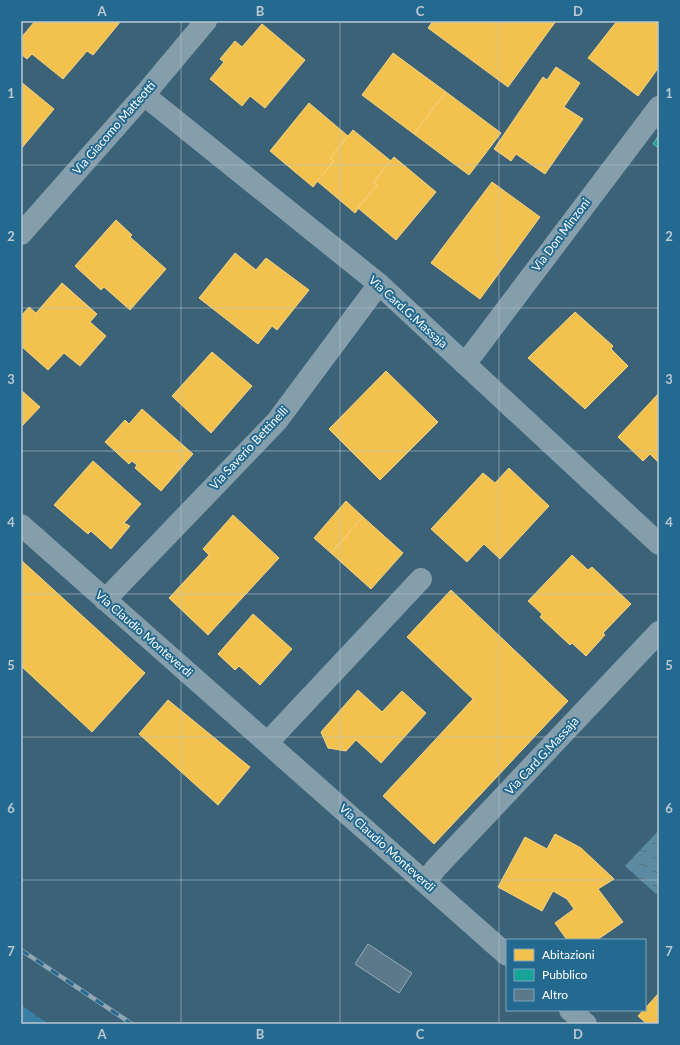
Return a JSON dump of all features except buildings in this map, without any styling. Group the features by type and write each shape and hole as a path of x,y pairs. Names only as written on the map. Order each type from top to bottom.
{"street":[{"name":"Via Giacomo Matteotti","path":"21,234 144,95 206,21"},
{"name":"Via Card.G.Massaja","path":"144,95 379,284 659,544"},
{"name":"Via Don Minzoni","path":"465,364 659,107"},
{"name":"Via Saverio Bettinelli","path":"105,600 277,421 379,284"},
{"name":"Via Claudio Monteverdi","path":"21,525 506,954"},
{"path":"268,742 421,579"},
{"name":"Via Card.G.Massaja","path":"426,882 436,868 659,632"},
{"path":"571,1011 586,1024"}],"green space":[{"path":"21,1005 49,1024 21,1024"}],"water":[{"path":"659,830 659,891 656,894 625,866"}],"railway":[{"path":"21,950 132,1024"}]}
